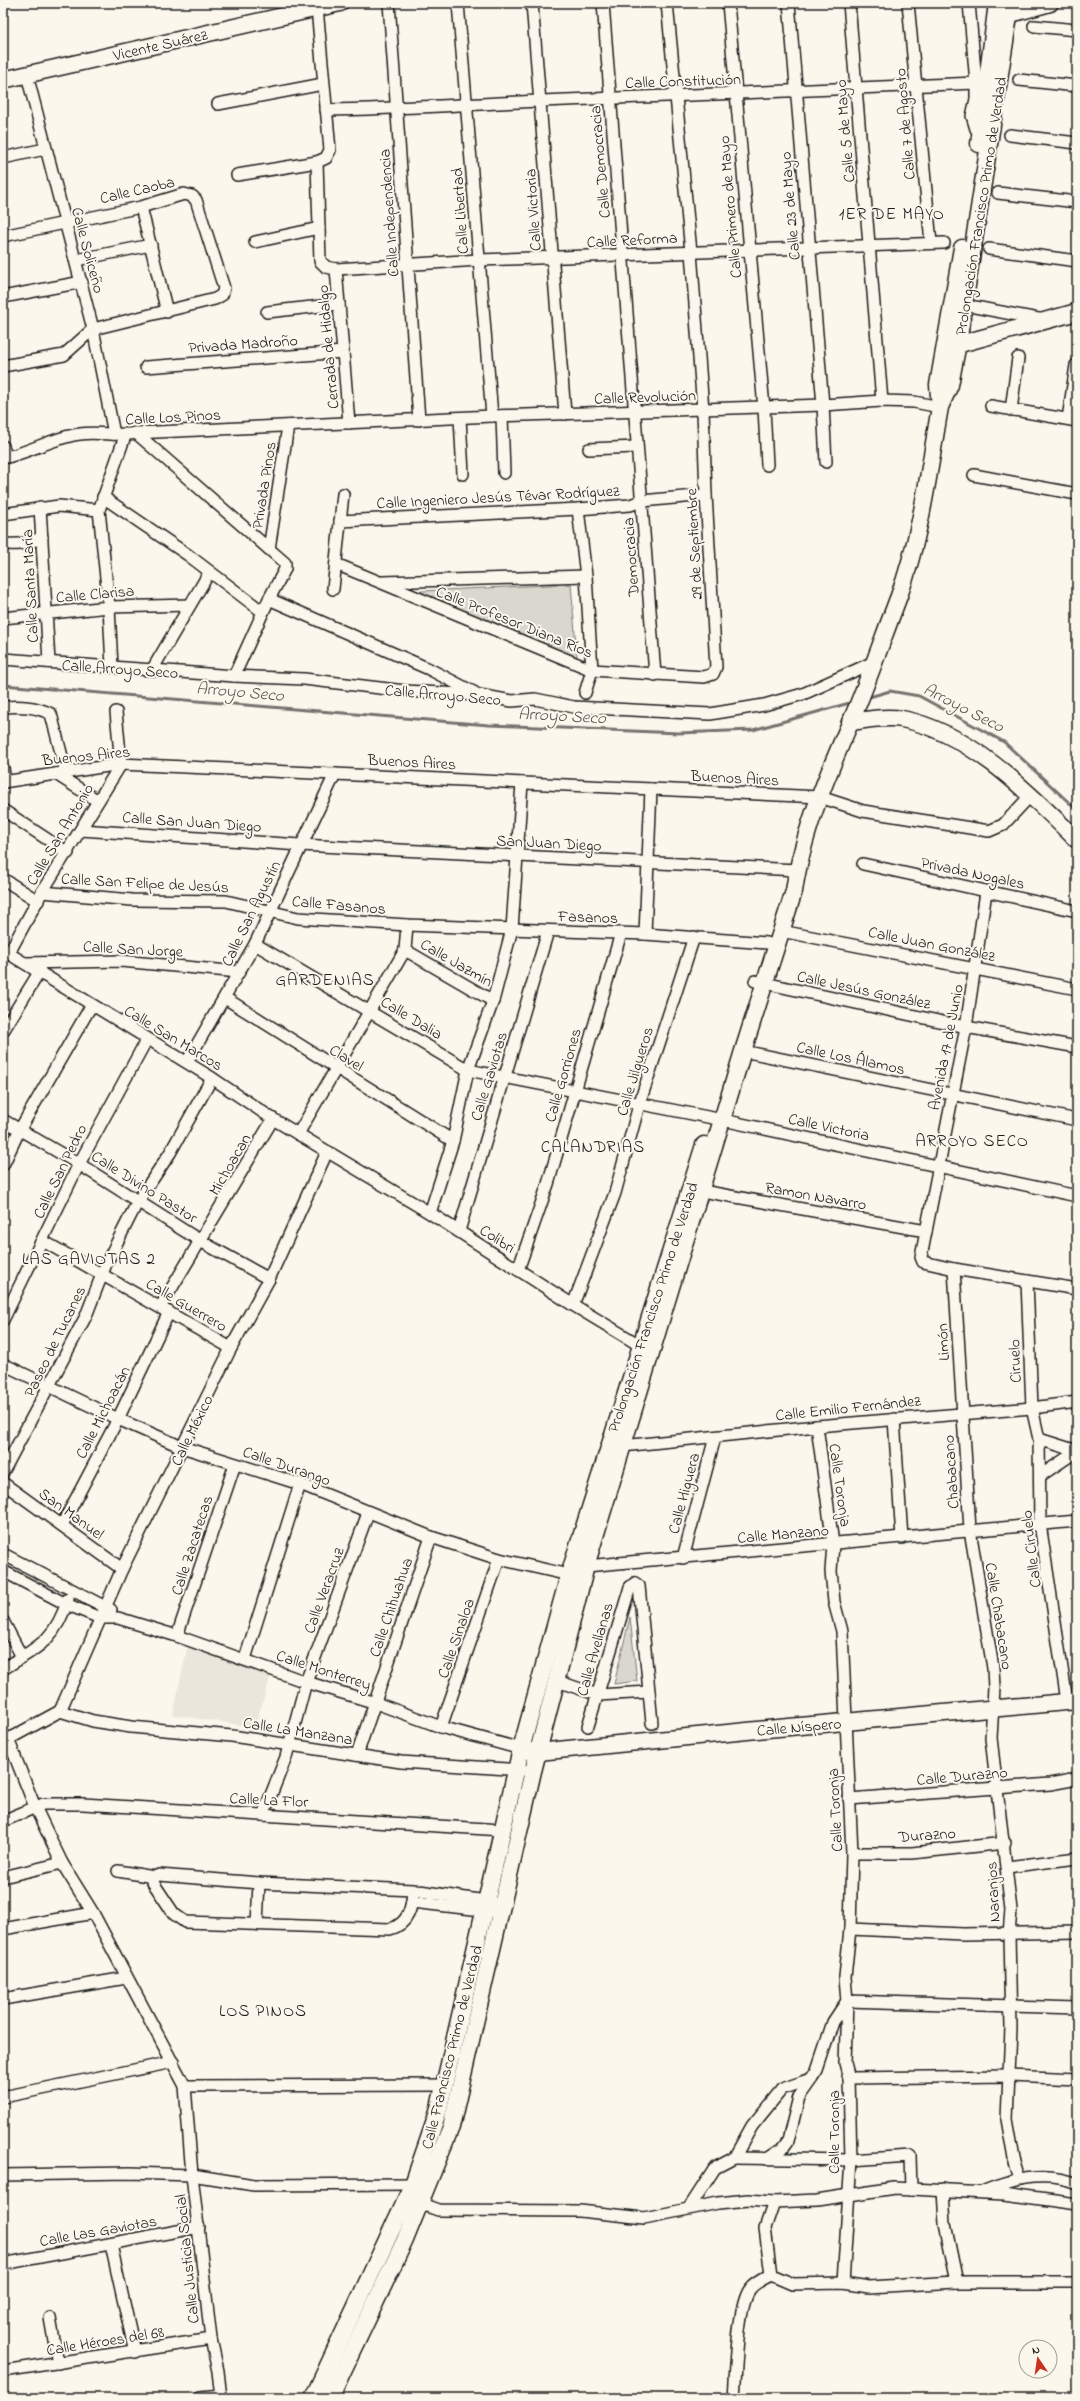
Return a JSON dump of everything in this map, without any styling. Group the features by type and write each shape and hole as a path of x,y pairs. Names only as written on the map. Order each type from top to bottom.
{"main road":[{"path":"317,8 340,3"},
{"name":"Prolongación Francisco Primo de Verdad","path":"521,1749 569,1575 645,1349 760,982 781,931 794,892 797,870 820,797 899,595 912,553 940,407 938,385 952,346 986,136 1005,12 997,3"},
{"path":"1005,12 1050,3"},
{"name":"Vicente Suárez","path":"3,80 317,8"},
{"path":"952,346 1077,312"},
{"path":"1047,320 1077,324"},
{"path":"852,718 902,719 934,729 987,760 1030,796 1077,840"},
{"name":"Prolongación Francisco Primo de Verdad","path":"538,1752 586,1566 622,1446 645,1349 702,1191 718,1119 743,1050 768,943 785,889 797,870"},
{"name":"Calle Níspero","path":"521,1749 538,1752 994,1707 1072,1701"},
{"name":"Calle Francisco Primo de Verdad","path":"330,2398 413,2196 436,2118 521,1749"},
{"name":"Calle Francisco Primo de Verdad","path":"314,2398 413,2196 453,2120 538,1752"}],"street":[{"name":"Calle Independencia","path":"389,3 419,420"},
{"name":"Calle Libertad","path":"458,3 479,260 504,473"},
{"name":"Calle Victoria","path":"532,3 565,414"},
{"name":"Calle Democracia","path":"603,3 609,99 624,256 634,413"},
{"name":"29 de Septiembre","path":"667,3 691,252 703,410 706,495 716,667 713,674"},
{"name":"Calle Primero de Mayo","path":"728,3 764,408 767,465"},
{"name":"Calle 23 de Mayo","path":"789,3 823,405 826,462"},
{"name":"Calle 5 de Mayo","path":"849,3 882,401"},
{"name":"Calle 7 de Agosto","path":"908,3 931,243"},
{"path":"969,3 976,83 976,99 972,116 976,129 986,136"},
{"path":"238,175 317,162 326,158 330,150 317,8"},
{"path":"1034,26 1077,30"},
{"name":"Calle Soliceño","path":"27,75 44,149 82,282 93,329 125,434"},
{"path":"1019,80 1077,86"},
{"name":"Calle Constitución","path":"326,110 396,110 540,101 735,95 976,83"},
{"path":"218,104 323,84"},
{"path":"1010,135 1077,143"},
{"path":"3,158 44,149"},
{"name":"Cerrada de Hidalgo","path":"317,162 320,261 322,265"},
{"path":"998,193 1077,202"},
{"name":"Calle Caoba","path":"3,236 65,221 141,207 184,194 192,196 196,200 224,288 222,295 216,299 167,312"},
{"path":"3,366 64,355 93,329 167,312 141,207"},
{"path":"255,242 319,228"},
{"name":"Calle Reforma","path":"322,265 336,269 408,263 944,243"},
{"path":"76,260 151,245"},
{"path":"989,249 1077,261"},
{"name":"Cerrada de Hidalgo","path":"336,269 349,423"},
{"path":"3,297 82,282"},
{"path":"267,312 340,304"},
{"path":"975,307 1047,320"},
{"name":"Privada Madroño","path":"146,367 343,352"},
{"path":"1010,410 1018,358"},
{"path":"990,406 1073,420 1076,365"},
{"name":"Calle Revolución","path":"349,423 497,416 764,408 882,401 914,402 940,407"},
{"name":"Democracia","path":"634,413 655,675"},
{"path":"460,418 463,474"},
{"name":"Calle Los Pinos","path":"4,458 70,436 95,433 125,434 349,423"},
{"name":"Privada Pinos","path":"269,549 288,426"},
{"path":"112,666 110,607 99,510 125,434 285,563 285,568 269,599 234,676"},
{"path":"3,446 4,458"},
{"path":"589,450 636,447"},
{"path":"974,475 1077,494"},
{"path":"333,590 343,494"},
{"name":"Calle Ingeniero Jesús Tévar Rodríguez","path":"340,521 578,509 630,505 642,500 706,495"},
{"path":"103,497 188,555 263,612"},
{"path":"3,514 40,507 59,506 99,510"},
{"name":"Calle Santa María","path":"40,507 49,662"},
{"path":"578,509 586,576 592,670 585,693"},
{"path":"3,544 17,545 32,543 42,537"},
{"name":"Calle Profesor Diana Ríos","path":"336,564 592,670 704,677 713,674"},
{"path":"152,670 209,572"},
{"path":"379,582 586,576"},
{"path":"269,599 429,669 479,695"},
{"name":"Calle Clarisa","path":"3,618 110,607 190,605"},
{"name":"Calle Arroyo Seco","path":"3,659 234,676 304,679 405,691 479,695 512,700 534,699 574,707 710,714 764,705 803,694 871,669"},
{"path":"3,707 23,706 42,710 51,714 61,773 98,801"},
{"path":"116,712 121,764"},
{"name":"Buenos Aires","path":"4,782 121,764 820,797 863,811 989,831 997,829 1011,818 1030,796"},
{"name":"Calle San Antonio","path":"6,952 121,764"},
{"path":"3,768 4,782"},
{"name":"Calle San Agustín","path":"187,1062 255,944 300,845 335,774"},
{"path":"430,1213 453,1141 468,1070 493,1001 512,929 522,783"},
{"path":"645,934 650,863 651,789"},
{"path":"3,810 68,852"},
{"name":"Calle San Juan Diego","path":"81,830 300,845"},
{"name":"San Juan Diego","path":"300,845 797,870"},
{"name":"Privada Nogales","path":"863,864 1077,911"},
{"path":"3,879 40,897"},
{"name":"Avenida 17 de Junio","path":"954,1269 923,1262 920,1257 966,1027 986,892"},
{"name":"Calle San Felipe de Jesús","path":"40,897 226,901 270,912"},
{"name":"Calle Fasanos","path":"270,912 298,918 407,925"},
{"path":"298,1134 405,950 407,925"},
{"name":"Fasanos","path":"407,925 645,934 768,943"},
{"name":"Calle Gaviotas","path":"459,1231 548,931"},
{"name":"Calle Juan González","path":"781,931 1077,989"},
{"name":"Calle Gorriones","path":"518,1270 548,1184 574,1090 621,933"},
{"name":"Calle Jilgueros","path":"573,1305 615,1193 639,1104 694,937"},
{"name":"Calle Dalia","path":"255,944 370,1010 468,1070"},
{"name":"Calle Jazmín","path":"405,950 493,1001"},
{"name":"Calle San Marcos","path":"6,952 40,971 91,1006 187,1062 273,1119 327,1152"},
{"name":"Calle San Jorge","path":"25,963 121,961 239,972"},
{"path":"3,1031 40,971"},
{"name":"Calle Jesús González","path":"760,982 966,1027 1077,1047"},
{"name":"Clavel","path":"225,998 335,1069 453,1141"},
{"path":"3,1165 19,1131 91,1006"},
{"name":"Calle San Pedro","path":"3,1320 8,1300 43,1240 79,1164 147,1039"},
{"name":"Calle Los Álamos","path":"743,1050 1077,1120"},
{"name":"Calle Victoria","path":"468,1070 718,1119 1077,1196"},
{"name":"Paseo de Tucanes","path":"3,1472 50,1388 86,1316 106,1264 138,1201 170,1153 212,1078"},
{"name":"Michoacan","path":"165,1309 273,1119"},
{"name":"Calle Divino Pastor","path":"3,1120 19,1131 79,1164 202,1242 269,1279"},
{"name":"Colibri","path":"327,1152 430,1213 573,1305 645,1349"},
{"name":"Calle México","path":"60,1711 122,1569 231,1348 269,1279 327,1152"},
{"name":"Ramon Navarro","path":"702,1191 926,1231"},
{"name":"Calle Guerrero","path":"43,1240 102,1276 165,1309 231,1348"},
{"path":"954,1269 1077,1289"},
{"name":"Limón","path":"954,1269 962,1412"},
{"name":"Ciruelo","path":"1027,1281 1032,1408 1039,1440"},
{"name":"Calle Michoacán","path":"62,1525 118,1420 165,1309"},
{"name":"Calle Durango","path":"3,1364 118,1420 182,1447 300,1484 368,1513 431,1537 499,1559 569,1575"},
{"name":"Calle Emilio Fernández","path":"622,1446 962,1412 1032,1408 1077,1402"},
{"name":"Chabacano","path":"962,1412 970,1530"},
{"path":"894,1419 902,1538"},
{"name":"Calle Toronja","path":"817,1426 834,1544 831,1571 834,1602 842,1631 852,1853 850,1929 845,1977 847,2001 845,2063 850,2078 851,2160 843,2283"},
{"name":"Calle Higuera","path":"683,1558 715,1437"},
{"path":"1039,1440 1077,1451 1040,1476"},
{"name":"Calle Ciruelo","path":"1039,1440 1040,1524 1072,1701"},
{"name":"Calle Zacatecas","path":"177,1636 234,1464"},
{"name":"San Manuel","path":"3,1482 122,1569"},
{"path":"245,1659 300,1484"},
{"name":"Calle Veracruz","path":"264,1815 286,1757 288,1744 306,1682 368,1513"},
{"name":"Calle Manzano","path":"586,1566 1077,1521"},
{"name":"Calle Chabacano","path":"970,1530 992,1668 994,1707"},
{"name":"Calle Chihuahua","path":"357,1755 373,1702 431,1537"},
{"path":"3,1554 71,1590 106,1606"},
{"name":"Calle Sinaloa","path":"441,1727 499,1559"},
{"path":"3,1571 66,1604 100,1618"},
{"name":"Calle Avellanas","path":"588,1726 630,1587 635,1583 639,1586 649,1692"},
{"path":"3,1668 43,1644 52,1636 71,1590"},
{"name":"Calle Monterrey","path":"106,1606 118,1618"},
{"name":"Calle Monterrey","path":"100,1618 118,1618 177,1636 306,1682 373,1702 441,1727 521,1749"},
{"path":"3,1621 22,1657"},
{"path":"556,1682 598,1696 649,1692 652,1723"},
{"name":"Naranjos","path":"994,1707 991,1738 1005,1843 1011,1910 1009,1934 1011,2029 1008,2128 1014,2159 1020,2179"},
{"path":"60,1711 6,1741 62,1863 93,1913 126,1978 185,2086 444,2085"},
{"name":"Calle La Manzana","path":"60,1711 93,1721 131,1727 232,1736 402,1762 533,1771"},
{"name":"Calle Durazno","path":"849,1799 1050,1784 1077,1779"},
{"name":"Calle La Flor","path":"3,1821 43,1804 83,1804 502,1830"},
{"name":"Durazno","path":"852,1853 912,1853 1005,1843"},
{"path":"1007,1867 1077,1858"},
{"path":"3,1877 62,1863"},
{"path":"118,1870 154,1877 159,1875 259,1883 413,1890 501,1908"},
{"path":"154,1877 153,1885 178,1920 185,1922 390,1929 404,1922 412,1902 413,1890"},
{"path":"257,1924 259,1883"},
{"path":"412,1902 485,1905"},
{"path":"3,1929 93,1913"},
{"path":"850,1929 1009,1934 1077,1932"},
{"path":"3,1999 126,1978"},
{"path":"767,2159 782,2149 788,2141 799,2097 817,2070 833,2022 847,2001 1077,2008"},
{"path":"3,2097 173,2062"},
{"path":"850,2078 1010,2076 1077,2079"},
{"path":"734,2158 752,2126 782,2089 811,2080"},
{"name":"Calle Justicia Social","path":"185,2086 192,2175 211,2339 218,2372 221,2397"},
{"path":"689,2208 715,2168 734,2158 851,2160 910,2156 911,2189"},
{"path":"3,2175 130,2173 192,2175 254,2185 413,2196 438,2210 580,2211 644,2218 689,2208 748,2200 774,2202 817,2200 894,2188 942,2190 978,2194 1004,2194 1077,2204"},
{"path":"978,2194 1020,2179 1054,2178 1077,2184"},
{"path":"942,2190 945,2224 957,2282"},
{"path":"771,2274 764,2228 774,2202"},
{"name":"Calle Las Gaviotas","path":"3,2264 111,2245 199,2227"},
{"path":"111,2245 135,2352"},
{"path":"771,2274 792,2284 843,2283 869,2287 957,2282 1077,2282"},
{"path":"734,2398 740,2323 745,2304 750,2288 771,2274"},
{"path":"50,2318 58,2363"},
{"name":"Calle Héroes del 68","path":"3,2371 135,2352 211,2339"},
{"path":"200,2398 221,2397"}],"shaded area":[{"path":"571,584 577,657 420,594 421,591"},
{"path":"630,1617 637,1681 614,1684"},
{"path":"188,1644 272,1671 255,1727 173,1715"}],"waterway":[{"name":"Arroyo Seco","path":"3,685 489,725 679,733 753,730 853,702"},
{"name":"Arroyo Seco","path":"866,698 890,691 919,696 1004,742 1077,810"}],"district":[{"name":"1ER DE MAYO","path":"892,213"},
{"name":"GARDENIAS","path":"325,979"},
{"name":"ARROYO SECO","path":"972,1140"},
{"name":"CALANDRIAS","path":"593,1146"},
{"name":"LAS GAVIOTAS 2","path":"89,1258"},
{"name":"LOS PINOS","path":"263,2010"}]}
